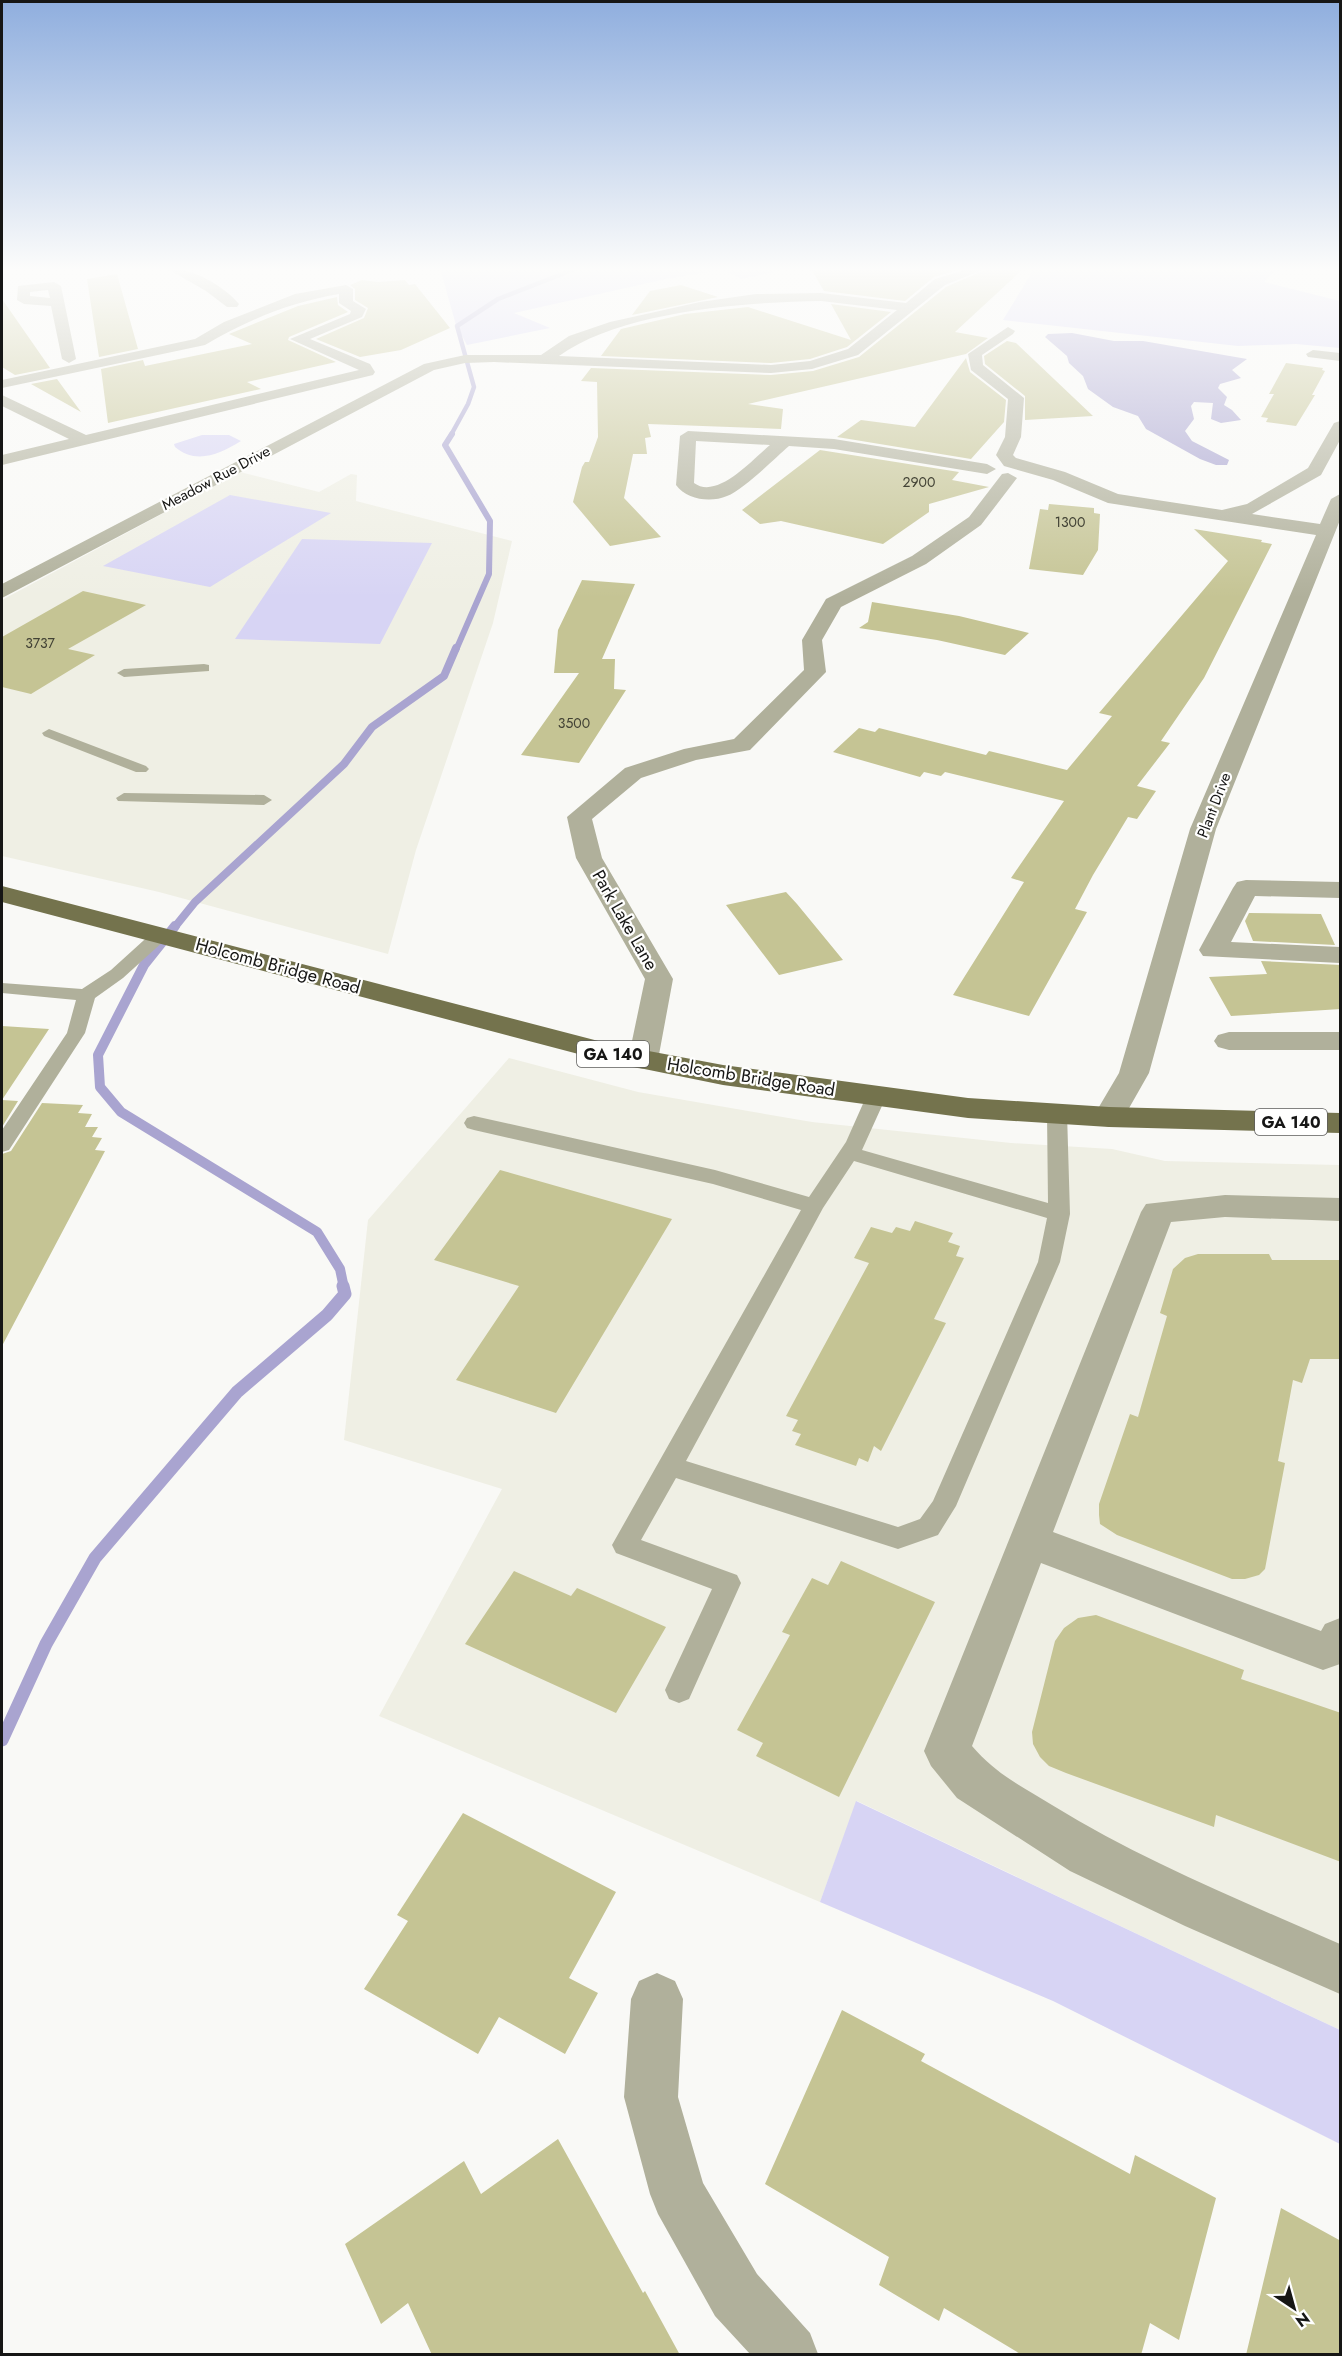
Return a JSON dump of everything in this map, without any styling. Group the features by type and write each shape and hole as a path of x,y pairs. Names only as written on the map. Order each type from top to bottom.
{"main road":[{"name":"Holcomb Bridge Road","path":"2,894 605,1052 723,1075 876,1097 968,1107 1109,1117 1341,1123"}],"street":[{"path":"2,384 27,379"},
{"path":"2,460 339,379"},
{"name":"Meadow Rue Drive","path":"2,592 406,379"},
{"path":"987,469 1004,455 1013,437 1016,398 991,379"},
{"path":"2,400 84,440"},
{"path":"1219,513 1252,509 1315,471 1341,426"},
{"path":"787,440 723,492 696,493 685,485 688,436 787,440 834,444 987,469 1008,478 1059,476"},
{"path":"1004,455 1010,462 1059,476 1114,499 1327,531"},
{"name":"Park Lake Lane","path":"643,1060 659,979 588,858 579,817 633,773 692,754 742,745 815,672 812,640 833,603 919,560 975,521 1008,478"},
{"name":"Plant Drive","path":"1109,1117 1134,1073 1203,829 1341,499"},
{"path":"1341,890 1246,888 1213,950 1341,955"},
{"path":"1229,1041 1341,1041"},
{"path":"1341,1210 1225,1206 1158,1212 947,1751 973,1782 1087,1854 1202,1910 1341,1969"},
{"path":"1029,1540 1323,1651 1336,1645 1341,1636"},
{"path":"657,1999 651,2097 678,2194 736,2295 789,2355"}],"lane":[{"path":"124,673 204,668"},
{"path":"49,733 141,769"},
{"path":"124,798 264,801"},
{"path":"2,988 86,995 117,974 160,935"},
{"path":"2,1145 76,1033 86,995"},
{"path":"679,1690 728,1582 625,1545 814,1206 849,1153 876,1097"},
{"path":"670,1466 898,1538 929,1527 943,1506 1049,1262 1059,1214 1057,1113"},
{"path":"474,1123 715,1177 814,1206"},
{"path":"849,1153 1059,1214"}],"shaded area":[{"path":"1084,379 1238,379 1220,384 1218,388 1227,397 1224,405 1241,420 1221,423 1211,419 1213,403 1194,402 1191,406 1194,419 1185,431 1192,441 1229,460 1227,465 1216,465 1200,459 1146,429 1138,416 1113,407 1088,389"},
{"path":"202,435 229,435 241,441 208,456 191,455 175,447 174,444"},
{"path":"240,472 319,492 351,474 357,475 356,501 512,541 493,623 416,850 388,954 159,892 2,856 2,600"},
{"path":"230,495 331,513 210,587 103,566"},
{"path":"302,539 432,543 380,644 235,639"},
{"path":"509,1058 638,1092 812,1122 1011,1143 1112,1149 1165,1161 1340,1165 1340,2030 857,1801 820,1902 379,1716 502,1489 344,1440 368,1220"},
{"path":"856,1801 1340,2030 1340,2144 1053,2001 820,1902"}],"building":[{"path":"57,379 81,412 31,384"},
{"path":"102,379 261,379 247,382 261,389 108,423"},
{"path":"583,379 857,379 748,404 783,409 781,429 648,424 651,437 645,438 647,454 633,454 624,498 661,537 610,546 573,502 582,467 585,462 589,462 598,437 597,382 581,381"},
{"path":"951,379 979,379 1006,400 1004,422 971,459 837,437 861,420 915,427"},
{"path":"1004,379 1054,379 1093,416 1025,420 1025,396"},
{"path":"1277,379 1321,379 1312,395 1315,395 1296,426 1266,422 1268,418 1261,417 1274,394 1269,394"},
{"path":"820,450 959,472 952,480 989,487 929,504 929,512 883,544 781,521 760,524 742,510"},
{"path":"1049,504 1094,508 1094,513 1100,514 1098,550 1083,575 1029,569 1040,509 1048,510"},
{"path":"1194,529 1262,540 1261,542 1272,544 1204,678 1161,741 1170,743 1137,786 1156,791 1137,819 1128,817 1093,875 1075,909 1087,912 1029,1016 953,995 1024,882 1011,878 1064,801 945,772 941,776 924,772 920,777 833,752 859,728 875,732 879,728 986,755 989,751 1067,770 1112,716 1099,713 1228,561"},
{"path":"582,580 635,584 602,659 615,659 614,689 626,690 579,763 521,755 579,673 554,673 558,630"},
{"path":"83,591 146,605 68,649 95,655 31,694 2,687 2,637"},
{"path":"872,602 959,616 1029,633 1005,655 937,640 859,628 868,622"},
{"path":"786,892 843,960 779,975 726,905"},
{"path":"1249,913 1321,914 1335,945 1253,941 1245,921"},
{"path":"1261,961 1341,965 1341,1009 1231,1016 1209,977 1267,974"},
{"path":"2,1026 49,1029 2,1100"},
{"path":"2,1100 18,1101 2,1127"},
{"path":"42,1103 83,1105 78,1113 92,1114 85,1127 98,1127 92,1137 102,1138 95,1150 105,1151 2,1346 2,1154 11,1151"},
{"path":"500,1170 672,1219 556,1413 456,1380 519,1286 434,1260"},
{"path":"915,1221 953,1233 948,1242 960,1246 956,1256 964,1258 934,1319 946,1323 881,1451 874,1446 868,1462 859,1458 856,1466 795,1445 801,1434 792,1431 798,1420 786,1416 869,1263 854,1258 871,1227 892,1233 896,1227 910,1231"},
{"path":"1198,1254 1269,1254 1272,1260 1341,1260 1341,1359 1310,1359 1302,1383 1293,1380 1278,1461 1285,1463 1265,1569 1259,1575 1245,1579 1232,1579 1117,1535 1100,1524 1099,1504 1130,1414 1138,1417 1167,1316 1160,1313 1173,1269 1185,1258"},
{"path":"841,1561 935,1602 839,1797 756,1756 763,1743 737,1730 790,1635 782,1632 812,1578 828,1585"},
{"path":"514,1571 571,1596 577,1588 666,1627 616,1713 465,1644"},
{"path":"1096,1615 1244,1670 1241,1679 1341,1713 1341,1862 1216,1815 1214,1827 1066,1773 1049,1766 1040,1757 1033,1744 1032,1732 1055,1641 1064,1628 1078,1618"},
{"path":"463,1813 616,1892 569,1978 598,1993 565,2054 499,2017 478,2054 364,1989 408,1921 397,1915"},
{"path":"842,2010 925,2054 921,2061 1130,2174 1135,2155 1216,2198 1179,2340 1150,2323 1141,2355 1022,2355 944,2308 939,2321 879,2285 889,2257 765,2184"},
{"path":"558,2139 680,2355 432,2355 408,2303 381,2324 345,2244 464,2161 481,2194"},
{"path":"1281,2208 1341,2241 1341,2355 1246,2355"}],"waterway":[{"path":"451,435 468,404 474,387 472,379"},
{"path":"452,434 445,445 490,521 489,574 456,650"},
{"path":"174,928 195,902 344,764 372,727 444,676 456,648"},
{"path":"175,926 144,965 98,1055 100,1087 121,1112 317,1232 340,1269 344,1288"},
{"path":"2,1740 46,1644 95,1558 237,1392 327,1315 345,1294 343,1286"}]}
